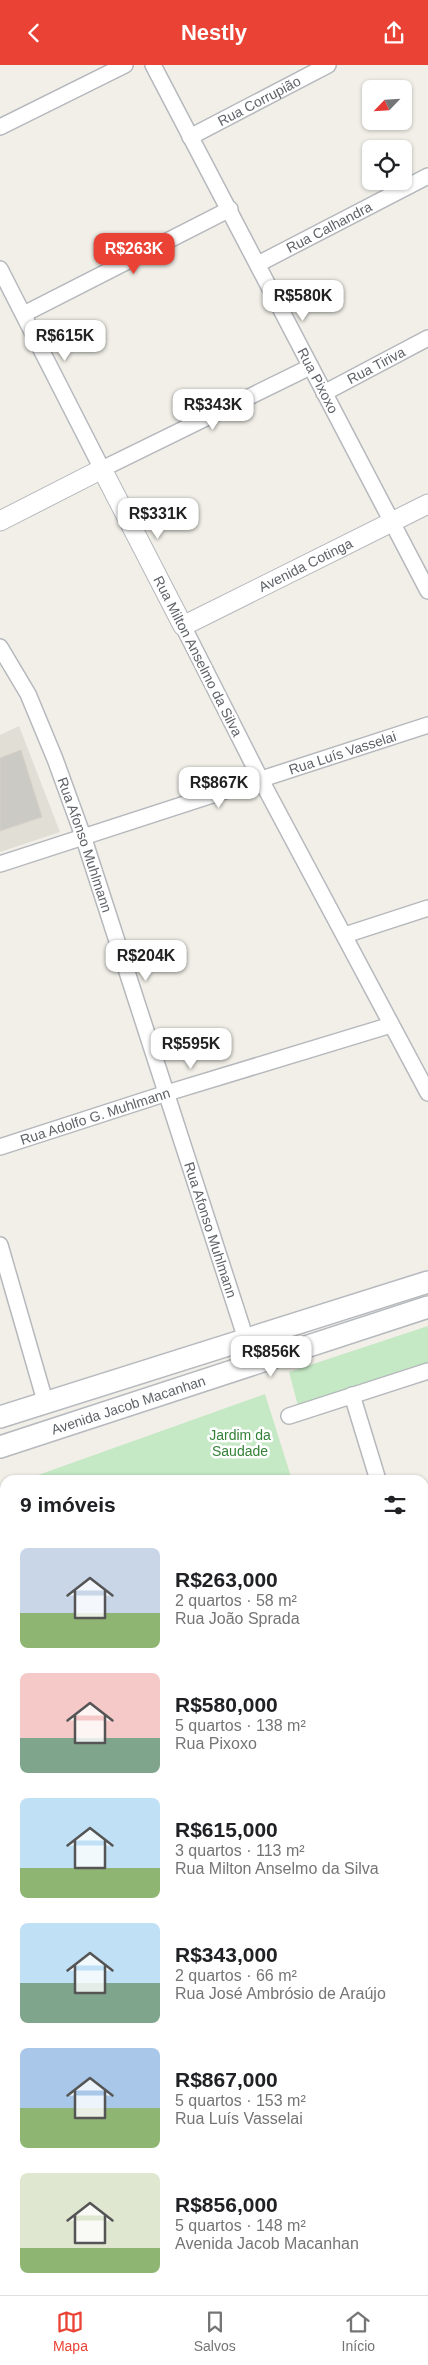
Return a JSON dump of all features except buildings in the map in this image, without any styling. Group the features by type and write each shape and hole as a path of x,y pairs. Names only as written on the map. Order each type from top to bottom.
{"main road":[{"name":"Avenida Jacob Macanhan","path":"0,1417 45,1401 428,1282"},
{"name":"Avenida Jacob Macanhan","path":"0,1447 428,1307"}],"street":[{"path":"0,127 125,65"},
{"name":"Rua Pixoxo","path":"153,65 230,209 310,367 428,591"},
{"name":"Rua Corrupião","path":"190,137 328,65"},
{"name":"Rua Calhandra","path":"258,264 428,176"},
{"path":"24,314 230,209"},
{"name":"Rua Milton Anselmo da Silva","path":"0,269 261,780 428,1093"},
{"name":"Rua Tiriva","path":"324,393 428,338"},
{"path":"0,521 310,367"},
{"name":"Avenida Cotinga","path":"183,626 428,504"},
{"name":"Rua Afonso Muhlmann","path":"0,647 28,694 55,759 83,836 254,1364"},
{"name":"Rua Luís Vasselai","path":"0,864 428,725"},
{"path":"345,935 428,908"},
{"name":"Rua Adolfo G. Muhlmann","path":"0,1147 167,1093 391,1025"},
{"path":"0,1245 45,1401"},
{"path":"289,1416 428,1371"},
{"path":"352,1395 376,1475"}],"shaded area":[{"path":"19,726 60,832 0,852 0,735"}],"green space":[{"path":"428,1326 428,1364 298,1406 289,1372"},
{"name":"Jardim da Saudade","path":"265,1394 290,1475 38,1475"}]}
